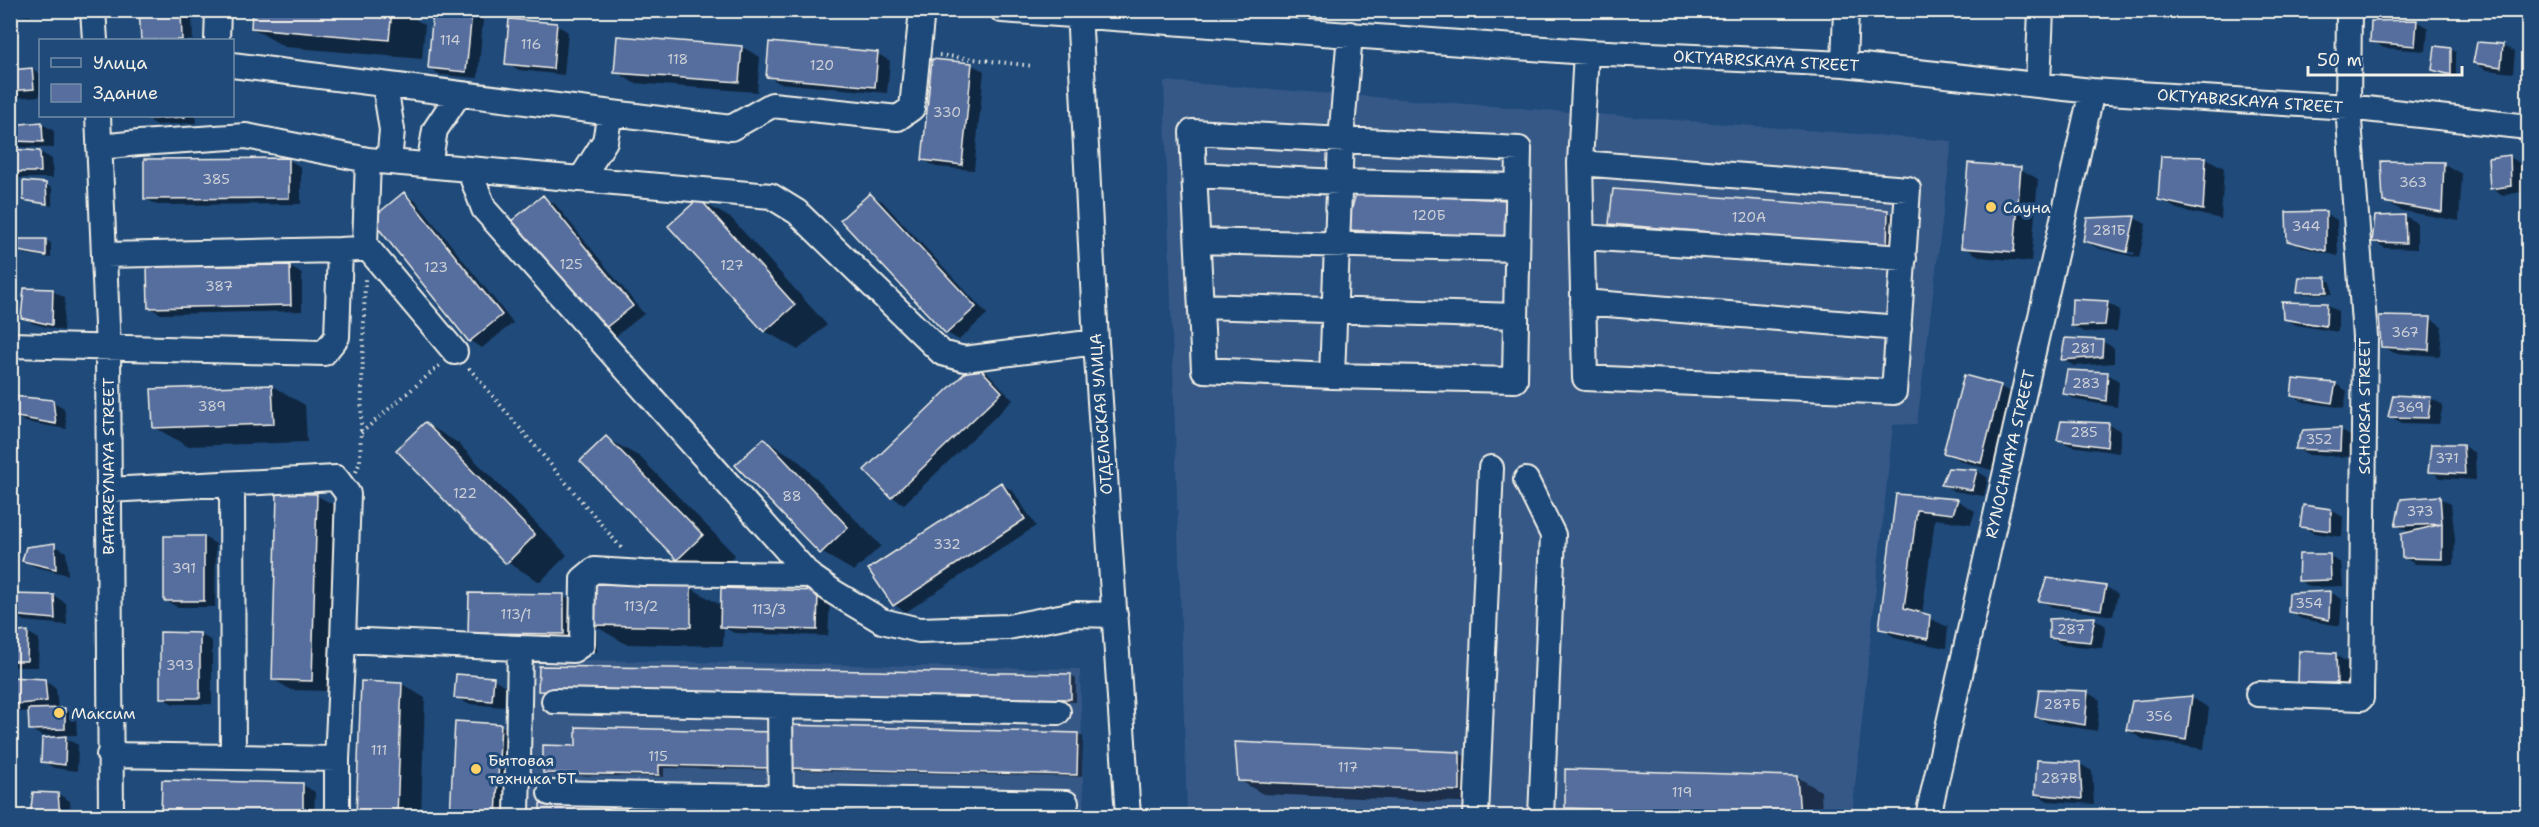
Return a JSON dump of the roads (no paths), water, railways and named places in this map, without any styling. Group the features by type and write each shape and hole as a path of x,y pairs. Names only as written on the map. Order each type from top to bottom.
{"street":[{"path":"93,10 95,39"},
{"path":"217,39 218,10"},
{"path":"234,65 731,128 772,105 898,118 912,108 922,10"},
{"name":"OKTYABRSKAYA STREET","path":"1002,10 1586,52 1844,64 2092,91 2348,107 2529,127"},
{"path":"1844,64 1846,10"},
{"path":"2038,84 2042,10"},
{"name":"SCHORSA STREET","path":"2258,694 2361,698 2365,337 2348,107 2349,10"},
{"name":"ОТДЕЛЬСКАЯ УЛИЦА","path":"1080,14 1096,342 1128,816"},
{"path":"1332,376 1341,140 1350,34"},
{"path":"1580,163 1908,189 1894,392 1585,378 1580,163 1586,52"},
{"path":"10,345 324,354 338,337 354,248 378,161 392,130 385,86"},
{"name":"RYNOCHNAYA STREET","path":"1928,816 2092,91"},
{"path":"429,165 435,130 458,95"},
{"path":"581,179 605,141 610,114"},
{"name":"BATAREYNAYA STREET","path":"98,117 108,349 111,816"},
{"path":"1192,132 1341,140 1519,148 1515,380 1332,376 1204,370 1192,132"},
{"path":"99,147 139,142 246,136 378,161 771,196 797,212 942,353 963,358 1096,342"},
{"path":"469,169 484,209 809,575 835,593 882,621 919,630 1008,627 1075,614 1115,615"},
{"path":"1194,175 1339,182 1518,186"},
{"path":"1582,237 1904,258"},
{"path":"1198,241 1517,249"},
{"path":"104,255 354,248 455,352"},
{"path":"1583,302 1899,328"},
{"path":"1201,306 1516,316"},
{"path":"1476,816 1491,468"},
{"path":"108,490 336,478 348,494 337,759 337,816"},
{"path":"1526,480 1553,535 1541,816"},
{"path":"232,485 233,757"},
{"path":"343,640 573,650 582,644 583,579 594,570 643,573 809,575"},
{"path":"517,816 520,648"},
{"path":"554,701 1058,712"},
{"path":"780,706 781,807"},
{"path":"109,755 337,759"},
{"path":"550,793 781,807 1066,803"}],"place":[{"name":"Сауна","path":"1991,207"},
{"name":"Максим","path":"59,713"},
{"name":"Бытовая техника БТ","path":"476,769"}]}
